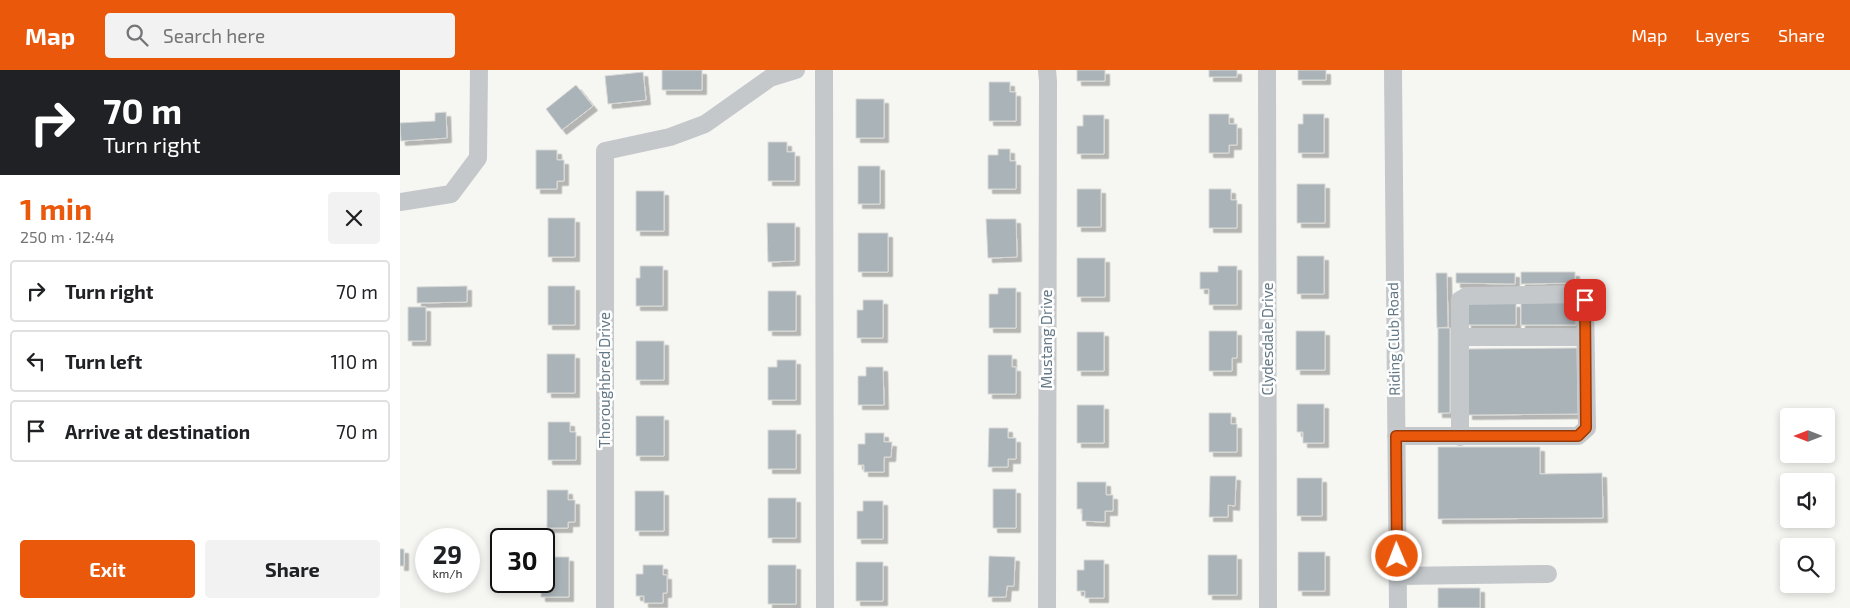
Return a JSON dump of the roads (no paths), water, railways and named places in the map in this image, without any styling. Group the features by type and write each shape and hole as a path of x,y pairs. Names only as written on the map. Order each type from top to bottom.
{"street":[{"path":"400,202 451,194 478,158 479,70"},
{"name":"Thoroughbred Drive","path":"605,608 605,152 670,138 705,124 770,78 796,70"},
{"path":"824,70 825,608"},
{"name":"Mustang Drive","path":"1047,70 1047,608"},
{"name":"Clydesdale Drive","path":"1267,70 1268,608"},
{"name":"Riding Club Road","path":"1393,70 1398,608"},
{"path":"1396,436 1460,436 1578,436 1586,428 1585,300 1579,294 1467,296 1460,300 1460,436"},
{"path":"1460,337 1585,337"},
{"path":"1398,576 1548,574"}]}
